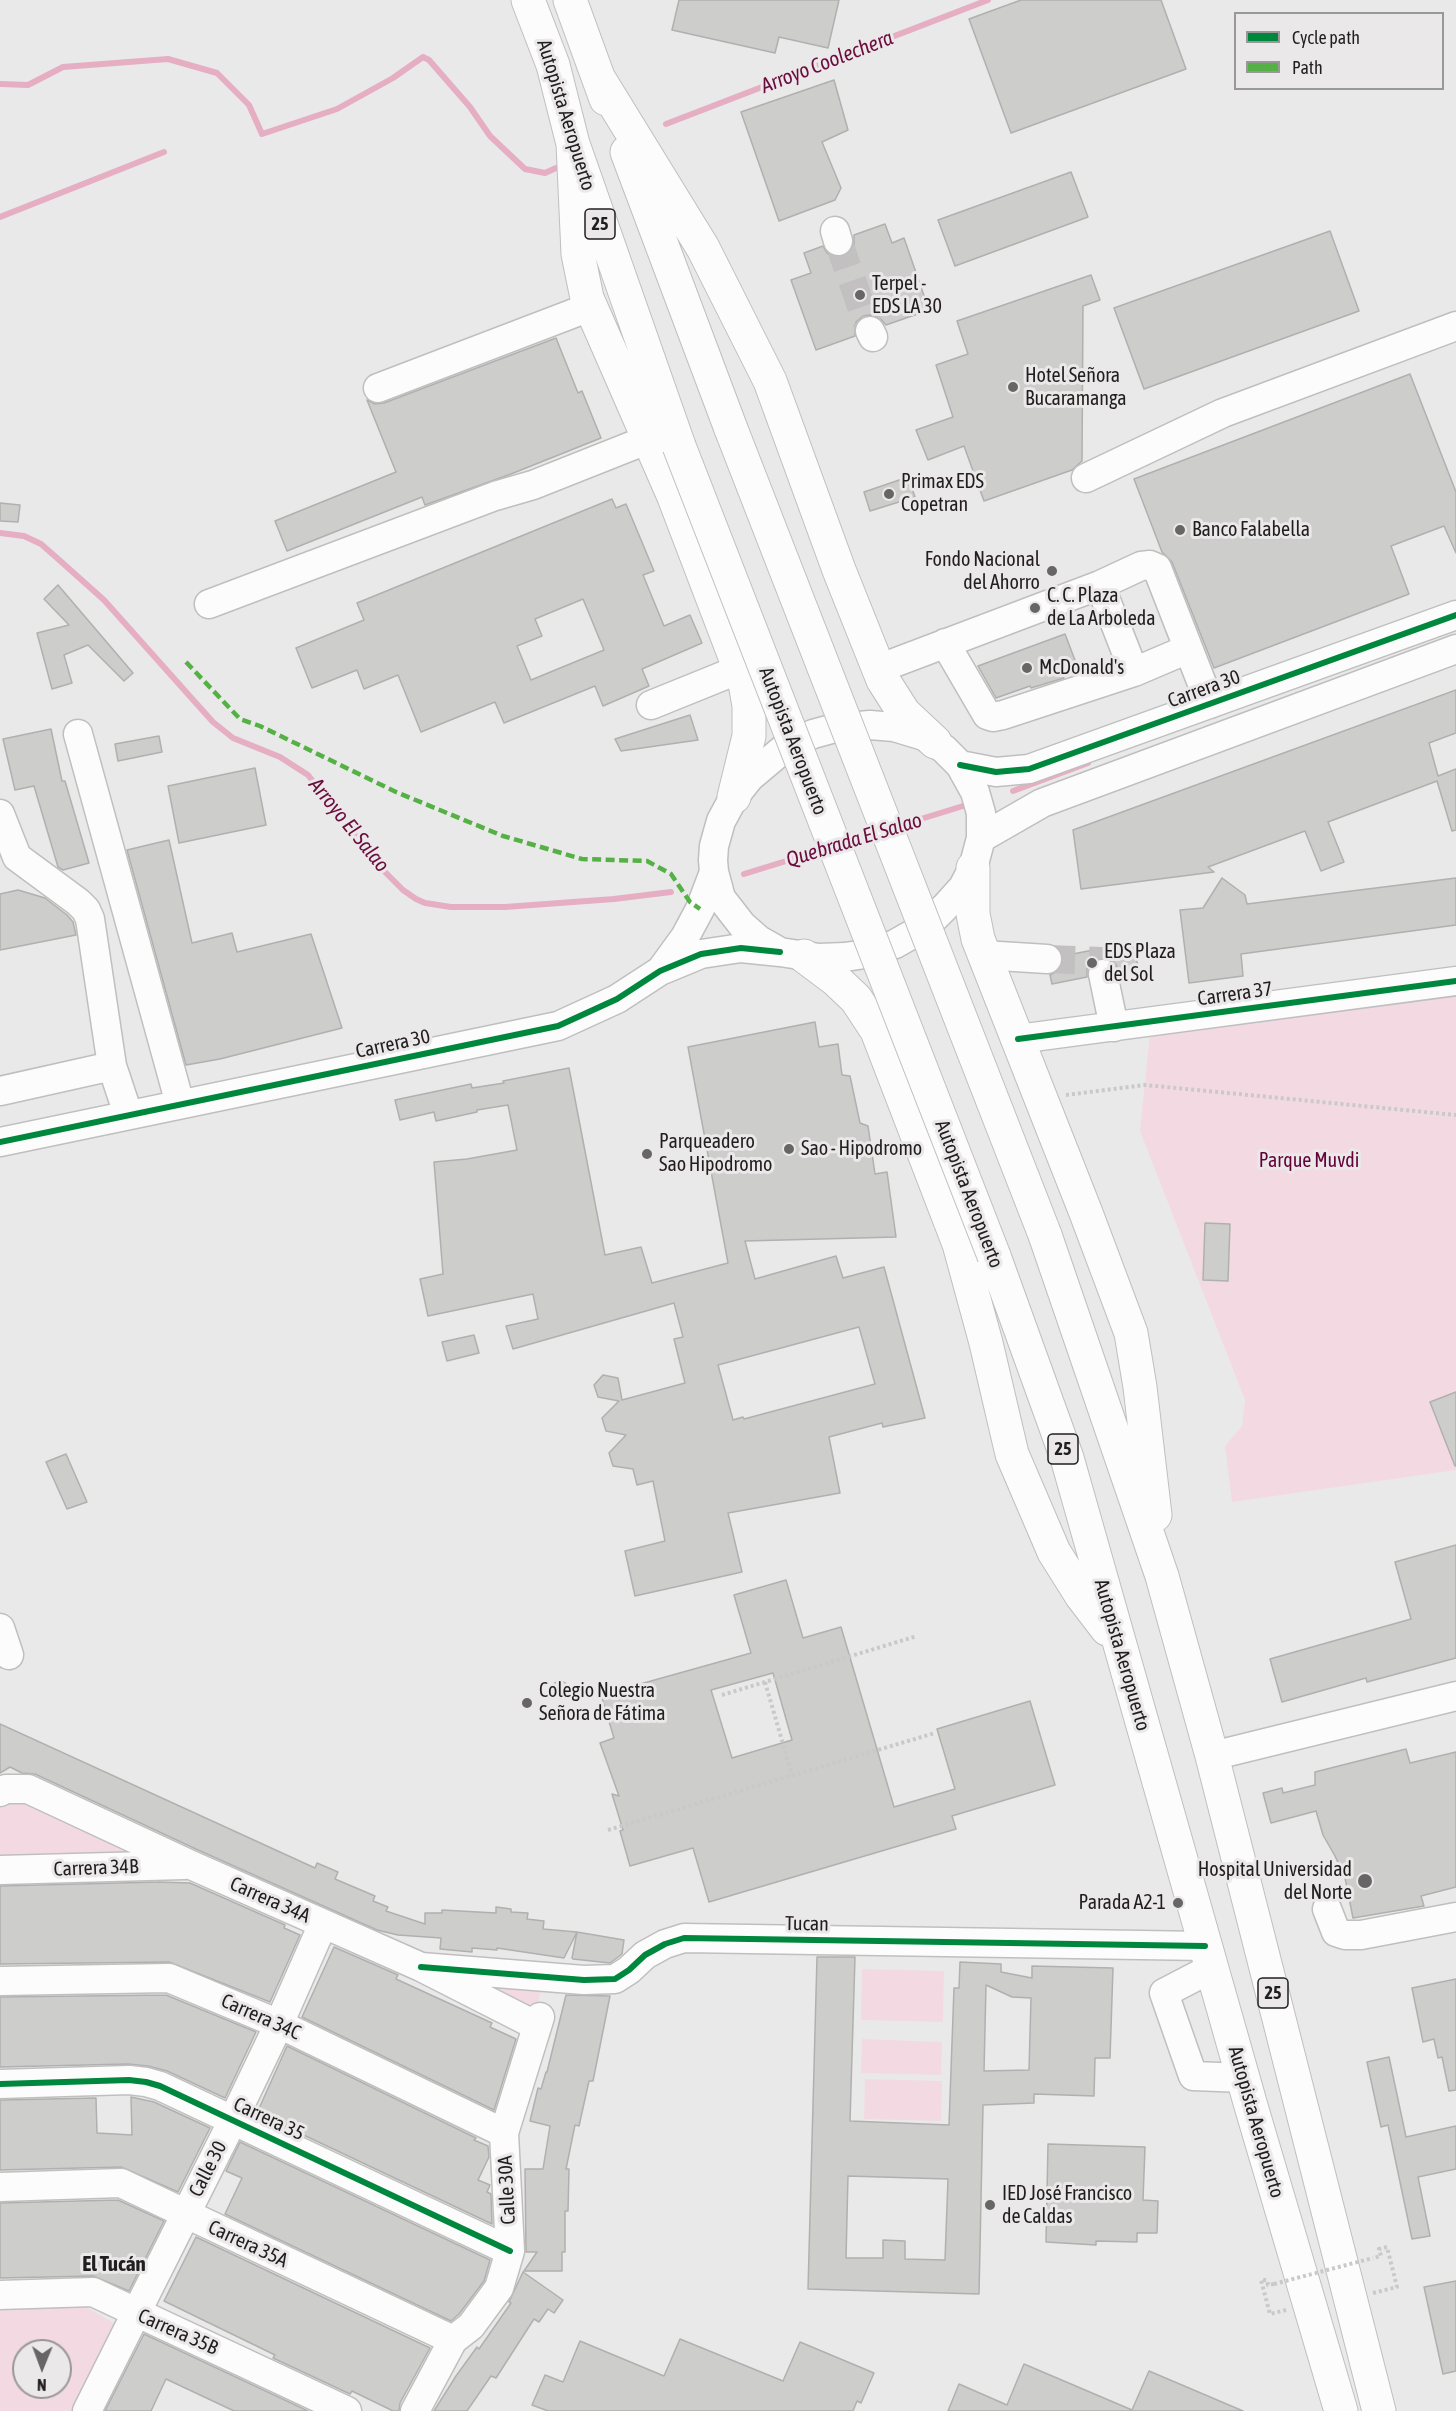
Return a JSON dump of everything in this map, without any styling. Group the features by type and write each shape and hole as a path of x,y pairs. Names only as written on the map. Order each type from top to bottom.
{"highway":[{"name":"Autopista Aeropuerto","path":"528,0 553,64 573,144 664,442 994,1256 1066,1458 1341,2411"},
{"name":"Autopista Aeropuerto","path":"570,0 731,429 1045,1235 1162,1576 1212,1756 1379,2411"},
{"path":"599,80 703,248 770,381 878,669 897,703 935,742"},
{"path":"573,144 578,254 590,307 664,442 678,507 747,692 749,726 744,762 734,797"},
{"path":"977,853 973,914 983,956 1018,1039 1131,1332 1140,1387 1162,1576"},
{"path":"792,954 836,980 856,999 877,1031 959,1244 986,1342 1012,1454 1058,1558 1081,1595 1119,1645"}],"street":[{"path":"378,388 590,307"},
{"path":"1086,478 1223,412 1456,326"},
{"path":"209,604 495,496 664,442"},
{"path":"878,669 1100,585 1141,566 1150,565 1157,568 1210,704"},
{"path":"1100,585 1134,672"},
{"name":"Carrera 30","path":"960,765 996,771 1029,769 1456,615"},
{"path":"945,643 987,715 993,717 1003,716 1134,672 1188,649"},
{"path":"977,853 1042,803 1456,649"},
{"path":"651,705 740,669"},
{"path":"792,954 759,940 735,919 722,898 714,873 714,846 721,821 734,797 750,777 778,753 799,740 835,728 870,725 894,727 916,733 935,742 960,765 968,777 978,802 977,853"},
{"path":"78,734 180,1104"},
{"path":"0,814 17,857 86,910 90,919 112,1066 128,1114"},
{"name":"Carrera 30","path":"0,1142 558,1026 617,999 660,971 701,954 741,948 819,958 858,956 895,944 925,927 963,887 977,853"},
{"name":"Carrera 30","path":"660,971 685,938 700,909 714,873"},
{"path":"983,956 1047,959"},
{"path":"1103,974 1114,1027"},
{"name":"Carrera 37","path":"1018,1039 1456,981"},
{"path":"0,1091 112,1066"},
{"path":"0,1628 9,1655"},
{"path":"1212,1756 1456,1696"},
{"name":"Carrera 34A","path":"0,1792 6,1789 28,1789 538,2021"},
{"name":"Carrera 34B","path":"0,1870 192,1865"},
{"path":"1327,1909 1336,1932 1345,1935 1361,1935 1456,1917"},
{"name":"Calle 30","path":"87,2411 233,2120 323,1924"},
{"name":"Tucan","path":"421,1967 584,1980 615,1979 645,1955 684,1938 1209,1957"},
{"path":"1209,1957 1164,1993 1193,2076 1244,2078"},
{"name":"Carrera 34C","path":"0,1981 169,1978 279,2024 504,2133"},
{"name":"Calle 30A","path":"415,2411 453,2340 471,2326 499,2288 510,2251 504,2133 538,2021"},
{"name":"Carrera 35","path":"0,2084 146,2082 233,2120 510,2251"},
{"name":"Carrera 35A","path":"0,2187 121,2183 453,2340"},
{"name":"Carrera 35B","path":"0,2295 93,2292 347,2411"}],"path":[{"path":"1041,1098 1145,1085 1456,1115"},
{"path":"722,1695 917,1636"},
{"path":"765,1682 792,1775"},
{"path":"608,1830 935,1733"},
{"path":"1292,2308 1270,2314 1261,2280 1267,2280 1268,2285 1274,2284 1382,2256 1379,2249 1387,2247 1397,2287 1366,2295"}],"green space":[{"name":"Parque Muvdi","path":"1456,996 1456,1470 1232,1502 1225,1446 1242,1426 1245,1400 1140,1131 1150,1033"},
{"path":"7,1795 153,1862 0,1866 0,1798"},
{"path":"862,1969 944,1971 943,2022 861,2020"},
{"path":"543,1980 536,2013 474,1986"},
{"path":"862,2039 942,2042 941,2075 861,2073"},
{"path":"865,2079 942,2081 941,2121 864,2119"},
{"path":"86,2307 115,2324 74,2411 0,2411 0,2310"}],"building":[{"path":"679,0 839,0 828,48 779,37 775,53 672,30"},
{"path":"1021,0 1161,0 1186,69 1011,133 969,19"},
{"path":"834,80 848,130 822,142 841,188 835,200 779,221 741,112"},
{"path":"1071,172 1088,217 955,266 938,220"},
{"name":"Terpel - EDS LA 30","path":"885,224 892,243 904,238 929,310 886,325 879,317 863,316 856,322 855,336 816,350 791,280 811,273 804,253 823,246 827,253 834,257 843,257 850,253 854,245 854,235"},
{"path":"1330,231 1359,311 1144,389 1114,308"},
{"name":"Hotel Señora Bucaramanga","path":"1091,275 1100,300 1083,306 1082,461 1072,470 984,501 964,446 928,460 916,430 953,417 936,365 968,354 957,321"},
{"path":"556,338 578,393 582,391 601,438 425,505 422,497 287,551 275,521 396,472 367,400 375,404 384,403"},
{"path":"1410,374 1456,492 1456,553 1444,526 1391,546 1409,594 1214,668 1172,562 1162,552 1134,479"},
{"name":"Primax EDS Copetran","path":"908,477 915,497 870,511 864,492"},
{"path":"612,499 616,508 626,504 654,571 643,575 664,626 690,615 702,643 642,669 649,686 603,706 595,686 504,723 495,702 421,732 398,675 364,689 357,670 312,688 296,648 364,620 357,603","holes":["583,599 604,650 531,680 517,646 542,636 535,619"]},
{"path":"0,503 20,505 18,522 0,521"},
{"path":"58,585 133,673 124,681 88,645 64,655 72,683 52,689 37,633 69,625 44,599"},
{"name":"McDonald's","path":"1065,634 1078,668 1062,674 1064,678 1031,688 1030,686 996,698 978,666"},
{"path":"1456,690 1456,733 1429,743 1438,776 1456,769 1456,830 1452,831 1437,781 1328,822 1344,862 1321,871 1305,831 1208,867 1214,872 1081,889 1073,830"},
{"path":"690,715 698,740 621,751 615,739"},
{"path":"51,729 62,781 65,781 89,863 63,870 58,867 34,786 15,790 3,739"},
{"path":"159,736 162,752 118,761 115,744"},
{"path":"255,768 266,825 179,843 168,786"},
{"path":"169,840 192,943 232,933 237,952 311,934 342,1028 220,1059 186,1065 127,850"},
{"path":"1222,878 1245,895 1247,904 1456,878 1456,925 1241,954 1243,976 1189,983 1180,910 1203,908"},
{"path":"18,890 45,898 67,915 73,922 76,935 0,950 0,894"},
{"name":"EDS Plaza del Sol","path":"1133,942 1138,967 1119,970 1108,958 1100,958 1092,962 1087,969 1087,977 1052,984 1050,975 1060,969 1063,956"},
{"path":"815,1022 819,1047 838,1044 842,1075 850,1076 860,1123 868,1126 875,1174 887,1172 896,1237 745,1241 755,1279 836,1256 843,1278 884,1267 925,1418 883,1427 882,1423 829,1437 840,1493 728,1513 742,1572 635,1596 625,1551 665,1541 653,1481 637,1485 633,1469 613,1466 609,1453 626,1435 606,1431 602,1418 619,1401 598,1397 594,1385 603,1375 618,1378 622,1400 685,1383 674,1339 683,1337 674,1303 513,1349 506,1326 538,1319 533,1294 428,1316 420,1279 443,1274 434,1162 517,1150 508,1105 477,1110 477,1112 436,1121 434,1112 400,1120 395,1100 471,1084 472,1088 504,1083 503,1081 569,1068 605,1255 641,1247 652,1283 728,1263 688,1047","holes":["859,1327 875,1384 733,1420 718,1365"]},
{"path":"1205,1223 1230,1224 1228,1281 1203,1280"},
{"path":"474,1335 479,1353 447,1361 442,1342"},
{"path":"1456,1392 1456,1466 1455,1466 1430,1402"},
{"path":"66,1454 87,1502 67,1509 46,1462"},
{"path":"1456,1545 1456,1658 1367,1682 1366,1678 1282,1702 1270,1659 1411,1619 1395,1562"},
{"path":"786,1580 803,1638 841,1627 894,1807 955,1789 937,1729 1030,1701 1055,1785 952,1816 956,1829 709,1902 693,1848 630,1866 620,1831 623,1830 612,1794 619,1796 600,1743 614,1738 601,1695 751,1653 734,1595","holes":["773,1673 792,1740 732,1758 711,1690"]},
{"path":"557,1681 563,1681 568,1689 566,1695 557,1697 552,1692 552,1686"},
{"path":"0,1724 315,1868 317,1863 338,1872 335,1879 375,1896 373,1901 388,1907 386,1911 425,1924 425,1913 442,1913 442,1910 496,1913 496,1907 511,1909 511,1912 528,1913 527,1919 544,1921 543,1929 577,1932 564,1958 497,1948 497,1950 472,1948 472,1952 440,1949 441,1938 398,1935 377,1930 35,1774 22,1773 10,1767 0,1773"},
{"path":"1406,1749 1410,1763 1456,1752 1456,1887 1421,1896 1424,1906 1353,1918 1345,1878 1323,1835 1316,1811 1271,1823 1263,1793 1282,1788 1283,1793 1315,1785 1315,1772"},
{"path":"190,1883 285,1925 284,1928 300,1935 270,2002 169,1962 0,1964 0,1886"},
{"path":"577,1932 624,1940 622,1954 610,1963 573,1959"},
{"path":"334,1947 398,1975 396,1979 492,2023 490,2027 516,2039 494,2110 302,2017"},
{"path":"817,1957 855,1957 850,2121 949,2125 954,1988 959,1988 960,1962 1001,1964 1001,1972 1032,1978 1032,1966 1113,1968 1110,2058 1095,2058 1094,2096 1034,2094 1034,2103 983,2105 979,2294 808,2289","holes":["986,1985 1012,1997 1031,1998 1029,2070 984,2071","848,2176 948,2179 945,2260 905,2259 905,2241 883,2240 883,2258 846,2258"]},
{"path":"1456,1979 1456,2090 1449,2091 1442,2057 1438,2058 1434,2039 1423,2042 1412,1988"},
{"path":"166,1995 256,2032 225,2098 167,2071 148,2066 128,2064 0,2067 0,1997"},
{"path":"566,1995 610,1996 593,2081 589,2081 579,2126 575,2125 566,2169 569,2169 568,2211 565,2211 565,2252 562,2252 562,2271 524,2271 537,2252 526,2252 525,2169 543,2169 550,2126 530,2121 538,2088 541,2089 547,2072"},
{"path":"287,2046 476,2138 474,2140 488,2146 489,2157 478,2180 490,2185 487,2192 491,2194 492,2224 257,2113"},
{"path":"1389,2057 1406,2137 1456,2126 1456,2169 1418,2177 1430,2236 1412,2239 1388,2125 1381,2127 1367,2062"},
{"path":"131,2097 154,2102 210,2128 178,2192 121,2167 0,2170 0,2100 96,2098 97,2133 132,2135"},
{"path":"240,2142 490,2260 484,2281 451,2321 225,2214 242,2178 226,2171"},
{"path":"1048,2144 1145,2147 1143,2200 1158,2201 1157,2233 1137,2233 1137,2242 1096,2241 1096,2245 1046,2242"},
{"path":"118,2200 164,2221 129,2291 93,2276 0,2278 0,2203"},
{"path":"196,2237 430,2348 400,2403 399,2411 393,2411 352,2391 350,2394 273,2358 275,2355 164,2301"},
{"path":"523,2272 563,2300 554,2313 548,2309 539,2322 534,2319 496,2378 491,2376 467,2411 434,2411 456,2376 477,2347 479,2349 511,2303 509,2302"},
{"path":"1456,2281 1456,2371 1443,2374 1424,2287"},
{"path":"144,2334 308,2411 234,2411 166,2379 151,2411 105,2411"},
{"path":"680,2339 783,2381 800,2342 874,2373 861,2403 857,2401 853,2411 548,2411 532,2405 545,2375 563,2382 580,2341 664,2376"},
{"path":"1024,2364 1132,2410 1149,2371 1243,2411 948,2411 959,2384 1007,2405"}],"waterway":[{"name":"Arroyo Coolechera","path":"666,124 988,0"},
{"path":"0,84 28,85 63,67 168,59 217,73 249,105 262,134 337,109 393,78 423,57 429,60 470,107 490,136 525,169 545,173 556,168"},
{"path":"0,217 164,152"},
{"name":"Arroyo El Salao","path":"0,533 24,536 41,544 57,558 104,600 213,722 233,738 280,757 308,775 386,873 416,899 425,903 451,907 505,907 614,899 671,892"},
{"name":"Quebrada El Salao","path":"1013,791 1088,763"},
{"name":"Quebrada El Salao","path":"895,827 963,806"},
{"name":"Quebrada El Salao","path":"843,843 877,833"},
{"name":"Quebrada El Salao","path":"744,874 825,849"}],"tunnel":[{"path":"838,241 870,331"},
{"path":"1047,959 1101,961 1103,974"}],"marked path":[{"path":"186,662 240,719 260,726 396,792 503,836 582,859 647,861 671,874 690,902 700,909"}],"cycle path":[{"path":"960,765 996,772 1029,769 1456,615"},
{"path":"0,1142 558,1026 617,999 660,971 701,954 741,948 780,952"},
{"path":"1018,1039 1456,981"},
{"path":"421,1967 584,1980 615,1979 645,1955 665,1944 684,1938 1205,1946"},
{"path":"0,2084 129,2080 160,2086 510,2251"}],"place":[{"name":"Terpel - EDS LA 30","path":"860,295"},
{"name":"Hotel Señora Bucaramanga","path":"1013,387"},
{"name":"Primax EDS Copetran","path":"889,494"},
{"name":"Banco Falabella","path":"1180,530"},
{"name":"Fondo Nacional del Ahorro","path":"1052,571"},
{"name":"C. C. Plaza de La Arboleda","path":"1035,608"},
{"name":"McDonald's","path":"1027,668"},
{"name":"EDS Plaza del Sol","path":"1092,963"},
{"name":"Sao - Hipodromo","path":"789,1149"},
{"name":"Parqueadero Sao Hipodromo","path":"647,1154"},
{"name":"Colegio Nuestra Señora de Fátima","path":"527,1703"},
{"name":"Hospital Universidad del Norte","path":"1365,1881"},
{"name":"Parada A2-1","path":"1178,1903"},
{"name":"IED José Francisco de Caldas","path":"990,2205"}],"district":[{"name":"El Tucán","path":"114,2264"}]}
